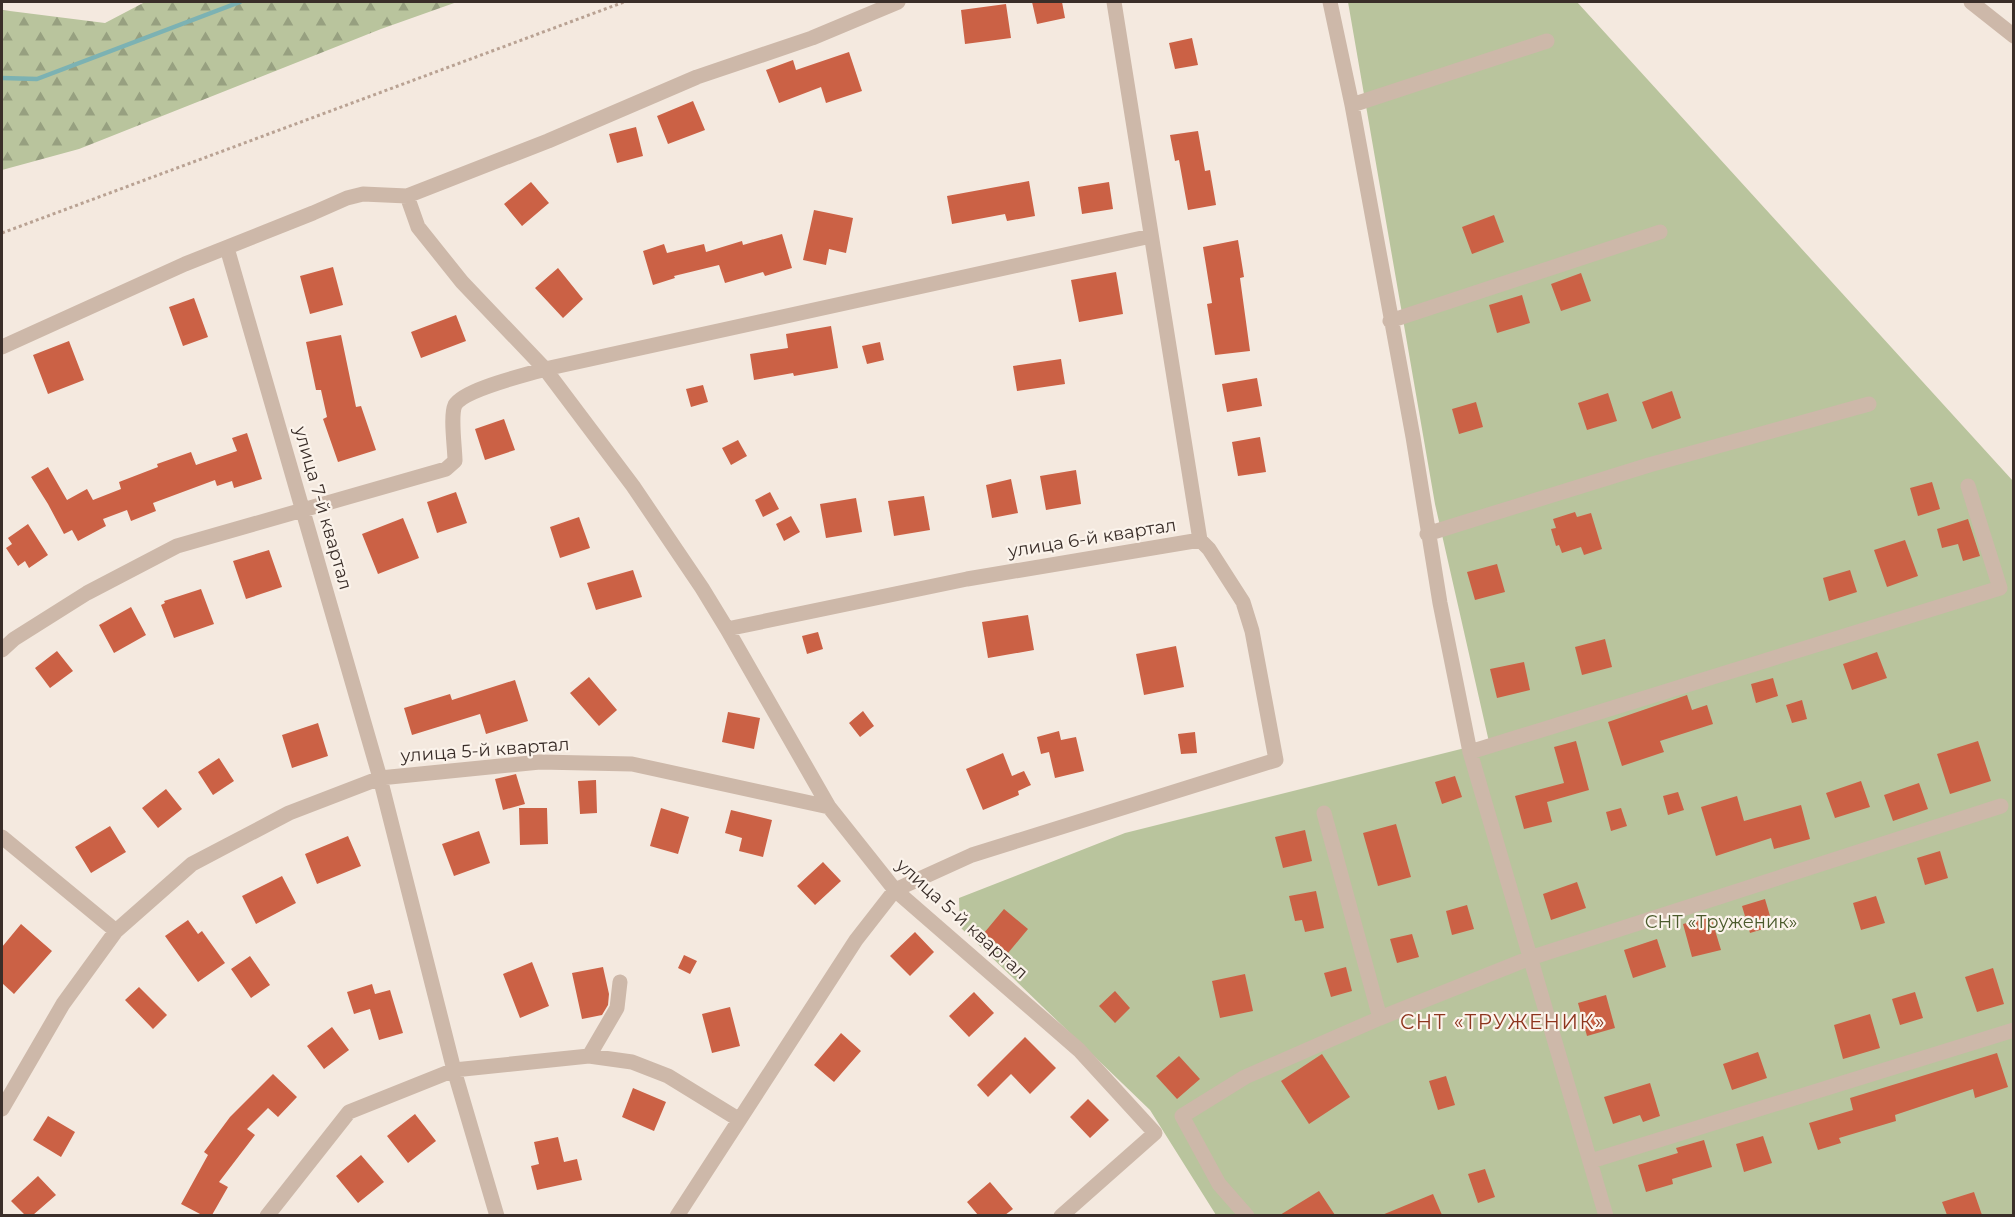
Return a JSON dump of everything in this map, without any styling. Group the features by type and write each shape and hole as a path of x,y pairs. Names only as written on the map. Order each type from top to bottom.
{"street":[{"path":"2,347 186,264 346,198 363,194 407,196 548,141 697,77 812,38 898,2"},
{"name":"улица 6-й квартал","path":"727,629 967,579 1200,540 1114,2"},
{"path":"1330,2 1352,105 1413,437 1427,534 1470,752 1606,1215"},
{"path":"1971,2 2013,36"},
{"path":"1352,105 1546,41"},
{"path":"407,196 418,227 462,282 545,369 633,486 702,588 829,807"},
{"path":"1390,321 1660,232"},
{"path":"2,650 14,639 87,593 177,546 446,469 455,461 453,427 455,405 465,395 480,389 545,369 1151,236"},
{"name":"улица 7-й квартал","path":"227,249 380,778 454,1070 497,1215"},
{"path":"1427,534 1649,465 1869,404"},
{"path":"1470,752 2000,588 1968,486"},
{"path":"677,1215 856,940 895,890 972,855 1276,760 1252,631 1242,602 1209,549 1200,540"},
{"name":"улица 5-й квартал","path":"2,1109 63,1004 116,931 192,864 289,813 380,778 540,762 632,764 829,807 895,890 1079,1050 1155,1133 1061,1215"},
{"path":"1247,1215 1219,1184 1182,1116 1245,1077 1380,1017 1530,958 2001,806"},
{"path":"1324,813 1380,1017"},
{"path":"2,837 116,931"},
{"path":"589,1056 617,1008 620,982"},
{"path":"1592,1161 2013,1029"},
{"path":"267,1215 349,1112 454,1070 589,1056 632,1062 669,1077 738,1119"}],"path":[{"path":"2,233 624,2"}],"green space":[{"path":"145,2 457,2 381,29 79,149 2,170 2,10 105,23"},
{"name":"СНТ «Труженик»","path":"1348,2 1577,2 2013,481 2013,1215 1216,1215 1150,1110 960,927 959,898 1125,833 1489,742 1435,504"}],"building":[{"path":"1032,2 1062,2 1065,18 1037,24"},
{"path":"1006,4 1011,38 965,44 961,10"},
{"path":"1192,38 1198,65 1175,69 1169,43"},
{"path":"849,52 862,91 826,103 821,87 779,103 766,70 793,60 796,70"},
{"path":"693,101 705,130 668,144 657,116"},
{"path":"636,127 643,156 617,163 609,134"},
{"path":"1198,131 1205,171 1210,170 1216,205 1188,210 1179,160 1175,161 1170,135"},
{"path":"1029,181 1035,216 1007,221 1005,214 952,224 947,196"},
{"path":"531,182 549,203 522,226 504,204"},
{"path":"1109,182 1113,209 1082,214 1078,187"},
{"path":"814,210 853,218 846,253 829,249 826,265 803,260"},
{"path":"1494,215 1504,242 1472,254 1462,227"},
{"path":"782,234 792,268 765,276 763,272 725,283 719,265 674,276 675,278 653,285 643,251 664,244 667,253 704,244 706,252 742,241 743,245"},
{"path":"1238,240 1244,277 1240,278 1250,351 1215,355 1207,304 1212,303 1203,247"},
{"path":"333,267 343,305 310,314 300,276"},
{"path":"558,268 583,299 563,318 535,288"},
{"path":"1116,272 1123,314 1079,322 1071,280"},
{"path":"1581,273 1591,301 1561,311 1551,284"},
{"path":"1522,295 1530,323 1497,333 1489,305"},
{"path":"194,298 208,337 183,346 169,307"},
{"path":"456,315 466,341 421,358 411,332"},
{"path":"831,326 838,368 754,380 750,354 788,348 786,334"},
{"path":"341,335 356,407 361,406 376,450 338,462 323,419 327,417 321,390 316,390 306,342"},
{"path":"69,341 84,380 48,394 33,355"},
{"path":"880,342 884,360 867,364 862,346"},
{"path":"1061,359 1065,384 1017,391 1013,366"},
{"path":"1257,378 1262,406 1227,412 1222,384"},
{"path":"703,385 708,402 691,407 686,389"},
{"path":"1672,391 1681,418 1652,429 1642,402"},
{"path":"1608,393 1617,421 1587,430 1578,403"},
{"path":"1476,402 1483,427 1459,434 1452,409"},
{"path":"504,419 515,450 485,460 475,429"},
{"path":"247,433 262,479 234,488 232,481 217,486 215,480 153,503 156,511 131,521 127,510 103,519 106,526 78,541 72,530 64,534 31,477 48,467 67,500 87,489 93,500 121,489 119,482 158,467 157,464 191,452 196,465 237,451 232,438"},
{"path":"1260,437 1266,472 1238,476 1232,442"},
{"path":"738,440 747,456 731,465 722,448"},
{"path":"1076,470 1081,504 1046,510 1040,476"},
{"path":"1011,479 1018,513 992,518 986,485"},
{"path":"1932,482 1940,509 1918,516 1910,488"},
{"path":"456,492 467,523 437,533 427,502"},
{"path":"770,492 779,509 763,517 755,500"},
{"path":"924,496 930,530 894,536 888,501"},
{"path":"856,498 862,532 826,538 820,504"},
{"path":"1575,512 1577,517 1591,513 1602,549 1584,555 1581,547 1562,553 1559,545 1556,546 1551,529 1556,528 1553,519"},
{"path":"791,516 800,532 784,541 776,524"},
{"path":"579,517 590,548 560,558 550,527"},
{"path":"403,518 419,558 378,574 362,534"},
{"path":"1968,519 1980,556 1963,561 1958,544 1942,548 1937,529"},
{"path":"28,524 48,555 29,568 25,561 18,566 6,548 12,544 8,538"},
{"path":"1905,540 1918,576 1887,587 1874,550"},
{"path":"269,550 282,587 246,599 233,561"},
{"path":"1497,564 1505,592 1475,600 1467,572"},
{"path":"633,570 642,597 596,610 587,583"},
{"path":"1850,570 1857,592 1829,601 1823,578"},
{"path":"201,589 214,624 174,638 161,605 165,603 164,601"},
{"path":"131,607 146,635 114,653 99,625"},
{"path":"1028,615 1034,650 988,658 982,622"},
{"path":"818,632 823,649 807,654 802,636"},
{"path":"1605,639 1612,667 1582,675 1575,647"},
{"path":"1176,646 1184,687 1144,695 1136,654"},
{"path":"57,651 73,671 50,688 35,668"},
{"path":"1877,652 1887,678 1852,690 1843,664"},
{"path":"1524,662 1530,690 1497,698 1490,669"},
{"path":"589,677 617,710 599,726 570,693"},
{"path":"1773,678 1778,696 1756,703 1751,684"},
{"path":"515,680 528,721 486,734 480,714 412,735 404,708 450,694 452,700"},
{"path":"1687,695 1692,710 1707,705 1713,724 1660,741 1664,752 1622,766 1608,722"},
{"path":"1802,700 1807,719 1792,723 1786,705"},
{"path":"863,711 874,726 860,737 849,723"},
{"path":"728,712 760,718 754,749 722,742"},
{"path":"318,723 328,756 292,768 282,735"},
{"path":"1059,731 1061,740 1076,737 1084,771 1055,778 1049,752 1041,754 1037,737"},
{"path":"1195,732 1197,753 1181,754 1178,734"},
{"path":"1576,741 1589,790 1547,802 1552,822 1524,829 1515,796 1564,783 1554,747"},
{"path":"1978,741 1991,781 1950,794 1937,754"},
{"path":"1003,753 1012,776 1024,771 1031,785 1018,791 1019,795 983,810 966,769"},
{"path":"219,758 234,781 213,795 198,772"},
{"path":"516,774 525,804 503,810 495,779"},
{"path":"1455,776 1462,797 1442,804 1435,782"},
{"path":"596,780 597,813 580,814 578,781"},
{"path":"1861,781 1870,807 1835,818 1826,793"},
{"path":"1919,783 1928,809 1893,821 1884,795"},
{"path":"166,789 182,809 158,828 142,808"},
{"path":"1678,792 1684,810 1668,815 1663,796"},
{"path":"1737,796 1744,821 1801,805 1810,839 1774,849 1771,838 1716,856 1701,807"},
{"path":"519,808 547,808 548,844 520,845"},
{"path":"661,808 689,817 678,854 650,846"},
{"path":"1621,808 1627,826 1611,831 1606,812"},
{"path":"731,810 772,820 763,857 739,851 742,838 725,833"},
{"path":"1396,824 1411,877 1378,886 1363,833"},
{"path":"110,826 126,852 91,873 75,847"},
{"path":"1305,830 1312,861 1283,868 1275,837"},
{"path":"479,831 490,863 454,876 442,844"},
{"path":"348,836 361,866 317,884 305,854"},
{"path":"1940,851 1948,878 1925,885 1917,858"},
{"path":"823,862 841,881 815,905 797,886"},
{"path":"282,876 296,903 256,924 242,896"},
{"path":"1577,882 1586,908 1551,920 1543,894"},
{"path":"1316,891 1324,928 1305,932 1302,920 1295,921 1289,896"},
{"path":"1876,896 1885,923 1861,930 1853,903"},
{"path":"1765,899 1773,926 1750,933 1742,906"},
{"path":"1467,905 1474,929 1452,935 1446,911"},
{"path":"1004,909 1028,929 1008,953 984,933"},
{"path":"1711,917 1721,950 1692,957 1683,924"},
{"path":"188,920 198,934 202,931 225,963 198,982 165,936"},
{"path":"21,924 52,951 14,994 2,983 2,947"},
{"path":"915,932 934,952 910,976 890,956"},
{"path":"1412,934 1419,957 1397,963 1390,939"},
{"path":"1657,939 1666,967 1633,978 1624,950"},
{"path":"684,955 697,961 690,974 678,968"},
{"path":"250,956 270,985 251,998 231,969"},
{"path":"532,962 549,1006 520,1018 503,974"},
{"path":"603,967 609,994 608,1005 602,1015 582,1019 572,973"},
{"path":"1346,967 1352,991 1331,997 1324,973"},
{"path":"1993,968 2004,1004 1977,1012 1965,977"},
{"path":"1245,974 1253,1011 1220,1018 1212,981"},
{"path":"372,984 375,994 390,990 403,1033 379,1040 370,1009 354,1014 347,992"},
{"path":"139,987 167,1015 153,1029 125,1000"},
{"path":"1115,991 1130,1008 1115,1023 1099,1006"},
{"path":"974,992 994,1013 969,1037 949,1016"},
{"path":"1915,992 1923,1018 1900,1025 1892,999"},
{"path":"1606,995 1615,1028 1587,1036 1578,1003"},
{"path":"730,1007 740,1046 712,1053 702,1014"},
{"path":"1870,1014 1880,1048 1843,1059 1834,1025"},
{"path":"332,1027 349,1050 324,1069 307,1046"},
{"path":"841,1033 861,1051 834,1082 814,1065"},
{"path":"1025,1037 1056,1068 1030,1094 1011,1074 988,1097 977,1085"},
{"path":"1758,1052 1767,1078 1732,1090 1723,1064"},
{"path":"1997,1053 2008,1087 1975,1098 1973,1089 1895,1115 1896,1121 1839,1138 1841,1143 1818,1150 1809,1123 1853,1110 1850,1098"},
{"path":"1322,1054 1350,1097 1309,1124 1281,1081"},
{"path":"1179,1056 1200,1079 1177,1099 1156,1076"},
{"path":"273,1074 297,1097 278,1117 268,1108 247,1129 255,1135 219,1182 228,1187 212,1215 202,1215 181,1204 208,1155 204,1152 230,1117"},
{"path":"1446,1076 1455,1105 1438,1110 1429,1081"},
{"path":"1650,1083 1660,1116 1643,1122 1640,1115 1613,1124 1604,1097"},
{"path":"633,1088 666,1102 654,1131 622,1117"},
{"path":"1088,1099 1109,1120 1090,1138 1070,1117"},
{"path":"415,1114 436,1141 408,1163 387,1136"},
{"path":"48,1116 75,1132 61,1157 33,1140"},
{"path":"1763,1136 1772,1163 1744,1172 1736,1144"},
{"path":"558,1137 564,1162 577,1159 582,1180 537,1190 531,1166 539,1164 534,1142"},
{"path":"1704,1140 1712,1167 1672,1179 1673,1184 1646,1192 1638,1165 1678,1153 1676,1148"},
{"path":"361,1155 384,1182 358,1203 336,1176"},
{"path":"1485,1169 1495,1197 1478,1203 1468,1174"},
{"path":"38,1176 56,1195 33,1215 25,1215 11,1201"},
{"path":"990,1182 1013,1209 1005,1215 978,1215 967,1202"},
{"path":"1319,1191 1335,1215 1280,1215"},
{"path":"1974,1192 1982,1215 1947,1215 1942,1202"},
{"path":"1433,1194 1442,1215 1382,1215"}],"waterway":[{"path":"2,78 37,79 240,2"}],"district":[{"name":"СНТ «ТРУЖЕНИК»","path":"1503,1022"}]}
